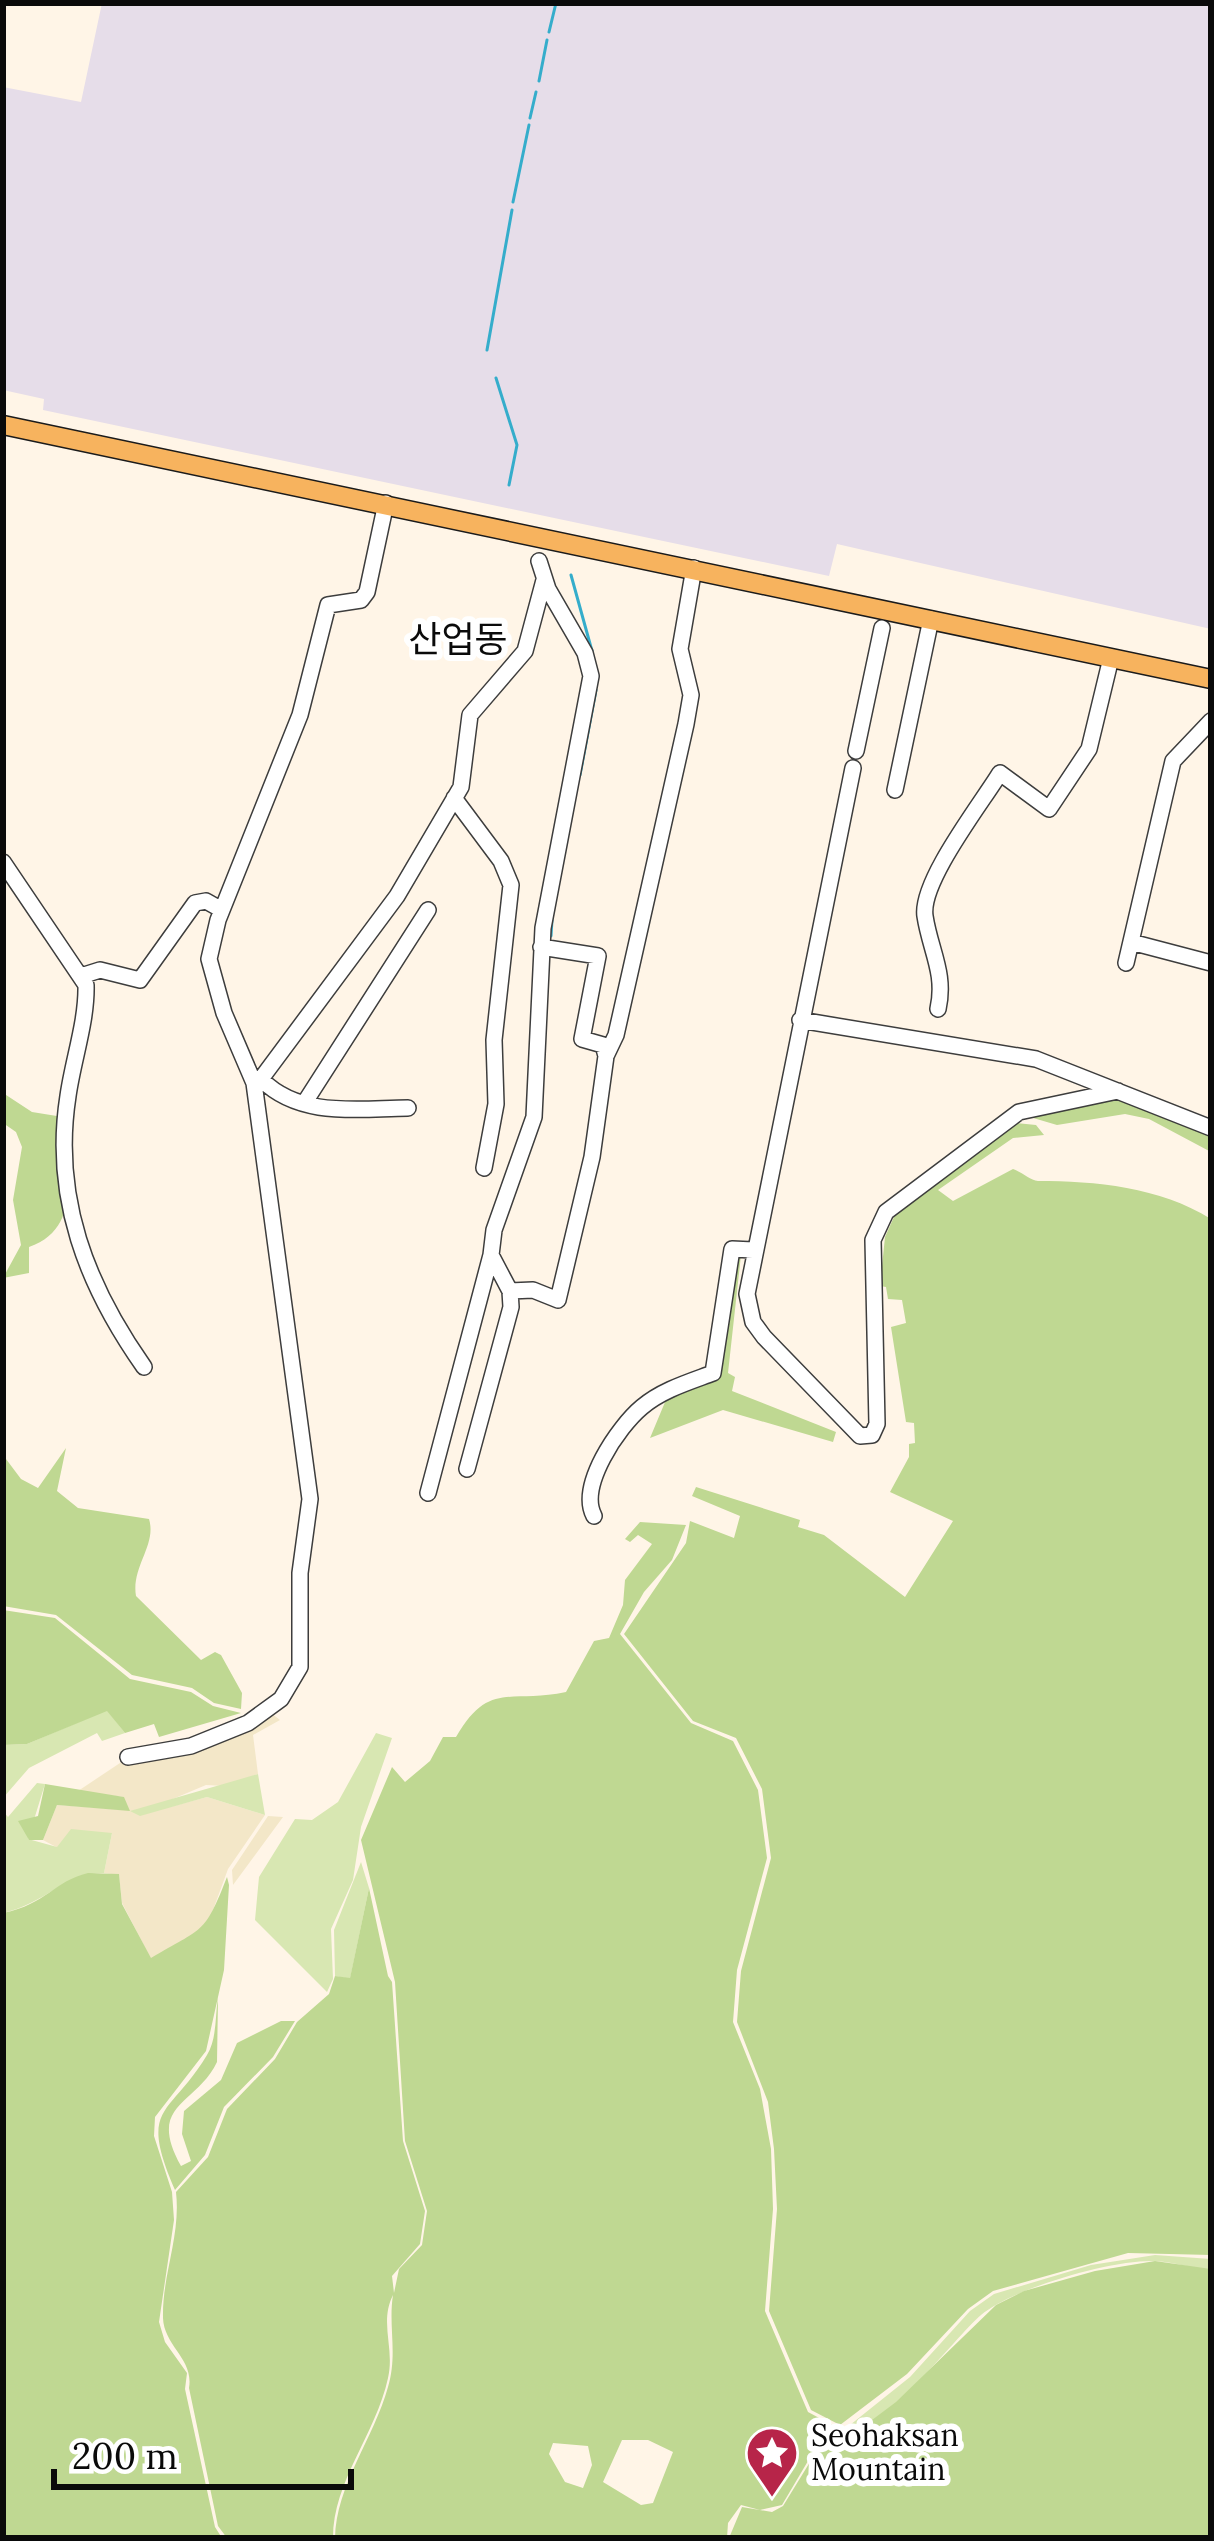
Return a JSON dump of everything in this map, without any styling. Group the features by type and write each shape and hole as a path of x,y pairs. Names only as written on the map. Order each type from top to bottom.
{"main road":[{"path":"3,425 1211,679"}],"street":[{"path":"128,1756 191,1745 248,1723 281,1699 300,1667 300,1573 310,1499 258,1084 210,965 222,910 288,750 328,605 361,600 367,592 386,503"},
{"path":"510,1291 533,1290 558,1300 592,1157 606,1056 616,1035 686,724 691,695 680,649 694,568"},
{"path":"258,1084 397,896 454,798 463,779 470,715 525,651 542,569 585,653 591,676 541,947 534,1118 491,1255 428,1493"},
{"path":"895,790 931,619"},
{"path":"882,628 753,1250 747,1294 753,1322 860,1436 872,1436 877,1424 873,1240 886,1212 1019,1112 1118,1091"},
{"path":"938,1009 940,964 925,915 929,887 1000,773 1049,809 1089,749 1112,658"},
{"path":"1126,963 1173,761 1211,721"},
{"path":"454,798 501,861 511,885 494,1040 496,1104 484,1168"},
{"path":"3,862 81,976 87,993 67,1101 68,1202 97,1296 145,1367"},
{"path":"81,976 100,970 140,980 194,903 206,901 222,910"},
{"path":"305,1102 428,910"},
{"path":"1131,942 1211,963"},
{"path":"541,947 598,956 582,1039 603,1045 606,1056"},
{"path":"800,1020 1023,1057 1211,1128"},
{"path":"258,1084 305,1102 356,1113 408,1108"},
{"path":"595,1516 588,1500 593,1474 634,1415 657,1396 713,1373 732,1249 753,1250"},
{"path":"467,1469 506,1329 510,1291 491,1255"}],"shaded area":[{"path":"102,3 1211,3 1211,629 837,544 829,576 43,410 44,399 3,390 3,87 81,102"},
{"path":"271,1713 280,1720 253,1735 258,1774 225,1786 206,1785 168,1801 170,1807 207,1797 265,1815 228,1869 209,1921 197,1936 151,1959 122,1903 119,1875 104,1873 112,1833 58,1848 43,1840 57,1805 129,1810 123,1797 78,1791 126,1759"},
{"path":"268,1816 283,1817 233,1885 232,1870"}],"green space":[{"path":"3,1093 32,1112 63,1117 68,1193 58,1225 47,1238 29,1247 29,1273 3,1278 21,1245 13,1200 22,1147 16,1132 3,1123"},
{"path":"1116,1097 1211,1134 1211,1152 1149,1119 1125,1114 1057,1125 1023,1115"},
{"path":"1016,1123 1036,1125 1044,1135 1013,1138 938,1190 953,1201 1013,1169 1038,1181 1082,1182 1149,1193 1211,1219 1211,2255 1128,2253 993,2291 968,2309 907,2374 840,2425 811,2410 769,2311 777,2209 774,2149 768,2102 737,2022 741,1971 771,1858 762,1789 736,1738 693,1721 624,1634 686,1543 690,1521 734,1538 740,1516 692,1496 696,1487 800,1520 798,1527 824,1535 905,1597 953,1521 890,1492 909,1457 909,1444 915,1443 914,1423 906,1422 891,1327 906,1323 902,1300 888,1299 886,1287 880,1286 885,1237 898,1208"},
{"path":"735,1254 741,1255 728,1373 735,1377 732,1391 836,1432 833,1442 723,1410 650,1438 668,1395 715,1376"},
{"path":"66,1448 57,1491 78,1508 149,1519 150,1538 137,1575 136,1596 201,1660 215,1652 221,1655 242,1693 241,1709 214,1703 192,1688 132,1675 56,1615 3,1606 3,1455 21,1479 38,1488"},
{"path":"640,1522 686,1525 672,1560 644,1592 620,1634 691,1723 733,1741 758,1790 767,1858 737,1970 733,2022 760,2089 771,2149 773,2209 765,2311 808,2412 838,2428 808,2461 782,2505 760,2510 741,2505 728,2523 727,2538 335,2538 342,2499 388,2387 393,2295 387,2316 388,2378 340,2497 333,2538 227,2538 218,2526 187,2369 163,2318 176,2192 208,2157 227,2109 275,2059 297,2022 329,1994 335,1976 350,1978 369,1888 392,1982 403,2141 425,2211 420,2244 392,2276 394,2293 399,2269 422,2245 427,2211 405,2141 395,1982 361,1840 392,1767 405,1782 430,1761 443,1737 456,1737 468,1719 491,1701 566,1692 594,1641 609,1638 623,1605 625,1580 652,1544 638,1535 630,1542 625,1539","holes":["622,2440 648,2440 673,2452 653,2503 641,2505 603,2482","553,2443 588,2446 592,2465 583,2488 565,2482 549,2454"]},
{"path":"3,1610 55,1618 130,1679 191,1692 213,1706 241,1713 159,1737 154,1724 125,1733 107,1711 27,1744 3,1745"},
{"path":"107,1710 125,1733 102,1741 97,1733 29,1768 3,1798 3,1745 27,1744"},
{"path":"376,1733 392,1738 361,1827 353,1880 331,1929 333,1979 327,1992 255,1920 259,1877 295,1819 312,1820 338,1802"},
{"path":"258,1774 265,1815 207,1797 140,1816 130,1811"},
{"path":"37,1783 45,1784 28,1839 57,1847 71,1829 112,1833 104,1873 79,1878 3,1913 3,1811 8,1817"},
{"path":"45,1784 124,1797 130,1811 57,1805 43,1840 29,1840 18,1821 38,1816"},
{"path":"361,1862 369,1888 350,1979 335,1976 334,1930"},
{"path":"88,1873 119,1874 122,1904 151,1958 200,1928 227,1877 229,1885 224,1970 206,2051 155,2117 154,2136 172,2192 174,2220 159,2322 165,2342 187,2373 185,2389 215,2527 222,2538 3,2538 3,1913"},
{"path":"218,1998 217,2062 171,2117 172,2145 181,2166 191,2161 182,2134 184,2111 221,2080 237,2043 281,2021 295,2021 273,2057 224,2107 205,2155 175,2190 164,2162 159,2126 210,2049"},
{"path":"1155,2255 1211,2259 1211,2269 1137,2262 1090,2270 1016,2295 981,2315 869,2426 851,2436 835,2437 910,2377 970,2311 994,2294 1091,2265"},
{"path":"1155,2261 1211,2269 1211,2538 729,2538 742,2507 772,2512 783,2506 810,2462 835,2437 852,2435 896,2402 996,2305 1024,2291 1095,2271"}],"waterway":[{"path":"549,32 556,3"},
{"path":"539,81 547,40"},
{"path":"530,118 536,92"},
{"path":"513,202 529,125"},
{"path":"487,350 512,210"},
{"path":"496,378 517,445 509,485"},
{"path":"571,575 592,651"},
{"path":"580,775 596,690"},
{"path":"551,936 552,920"}],"place":[{"name":"Seohaksan Mountain","path":"772,2499"}],"district":[{"name":"산업동","path":"458,639"}]}
